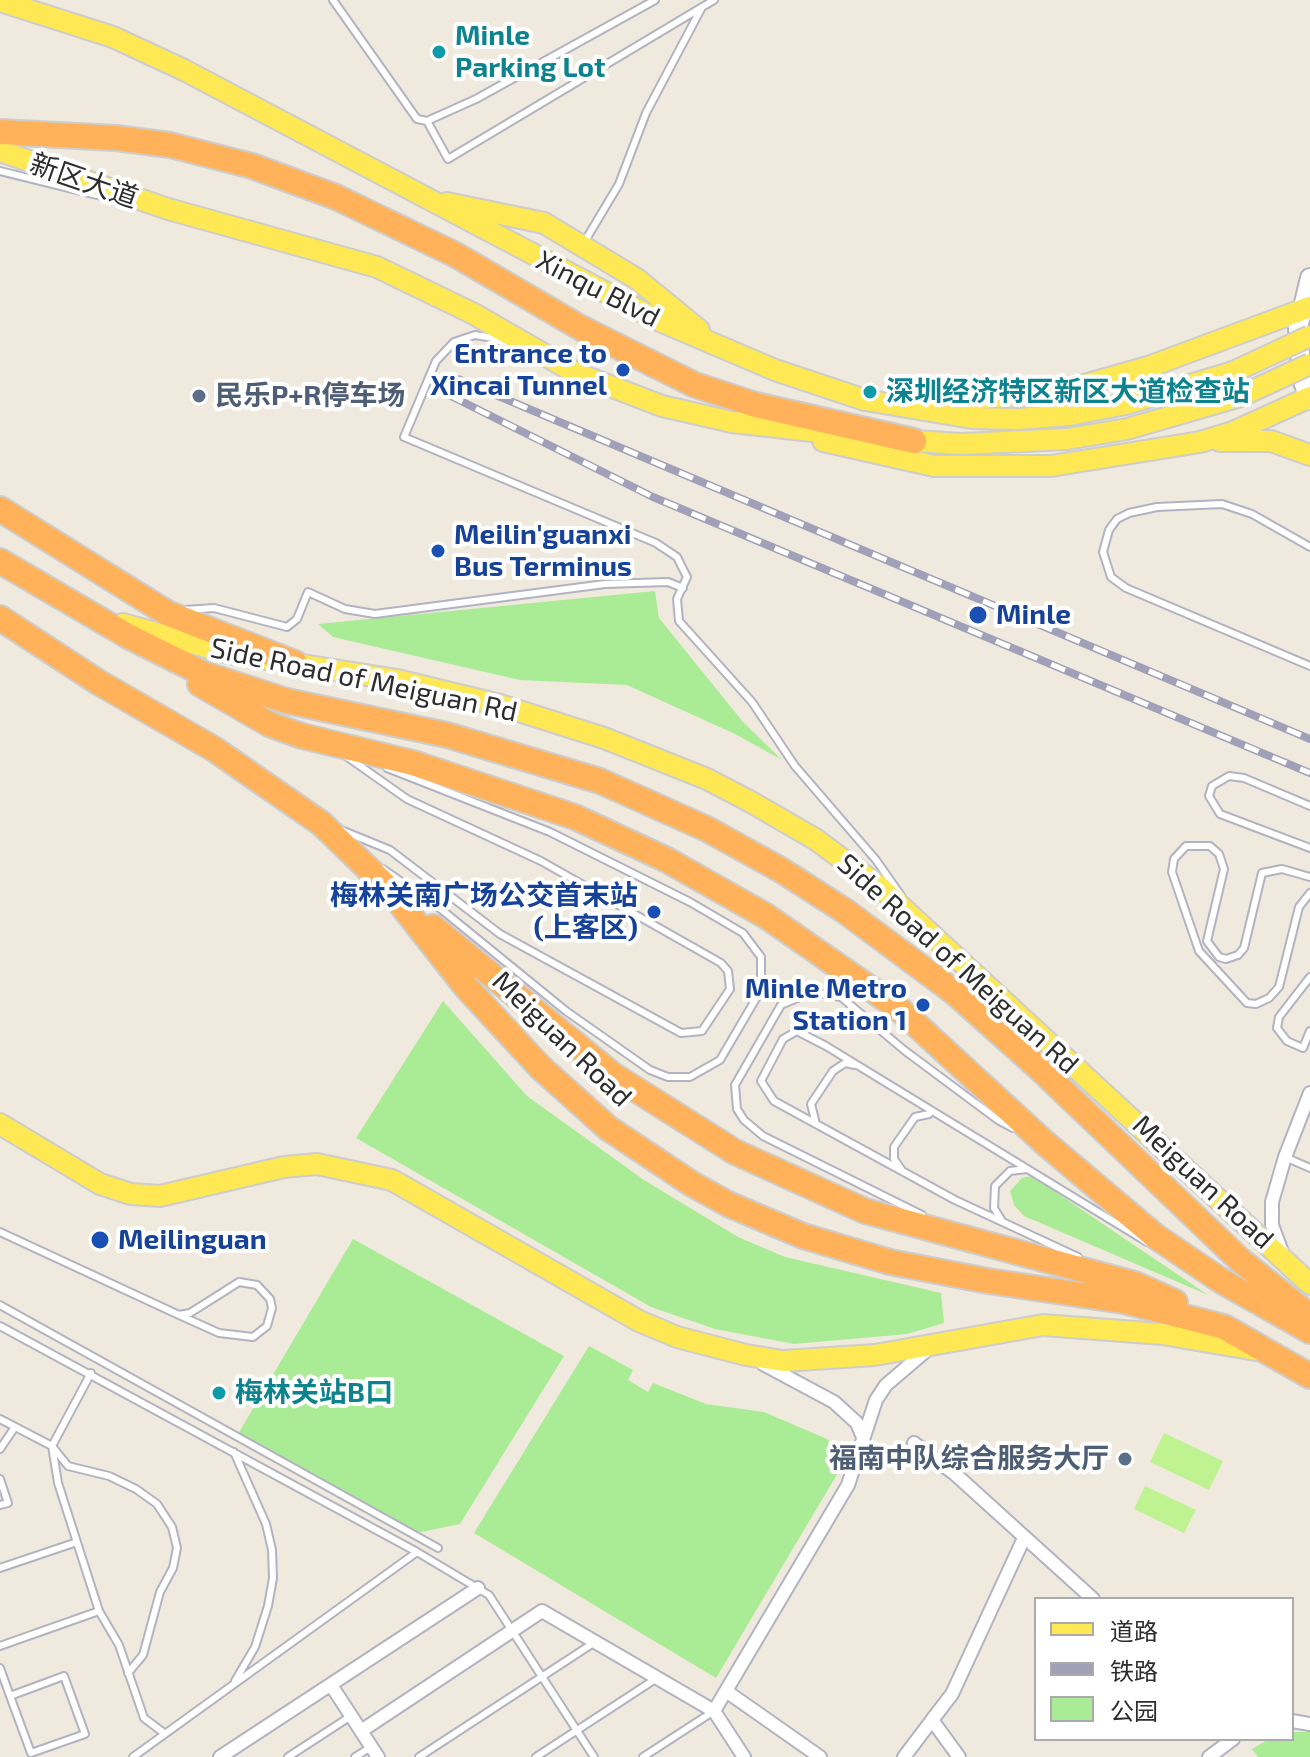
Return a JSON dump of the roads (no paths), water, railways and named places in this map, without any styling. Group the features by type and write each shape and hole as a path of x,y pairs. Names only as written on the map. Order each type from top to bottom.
{"highway":[{"path":"0,132 116,138 211,154 336,197 456,255 581,328 695,385 771,409 914,441"},
{"path":"0,497 106,574"},
{"path":"0,509 167,613 295,663"},
{"name":"Meiguan Road","path":"0,561 128,636 204,674 246,690 447,735 600,781 707,829 781,870 845,911 964,1001 1240,1260 1310,1316"},
{"name":"Meiguan Road","path":"0,618 98,682 214,749 322,824 389,889 467,988 573,1098 649,1158 728,1204 803,1236 890,1262 988,1281 1123,1301 1224,1327 1310,1376"},
{"path":"128,636 269,724 337,747 413,763 575,817 709,883 811,945 897,1007 1045,1143 1184,1256 1269,1310 1310,1331"},
{"path":"389,889 571,1043 694,1128 826,1196 865,1211 1135,1284 1224,1327"}],"main road":[{"name":"Xinqu Blvd","path":"0,1 113,37 170,63 660,321 721,348 865,400 972,418 1018,419 1069,415 1126,404 1233,372 1310,336"},
{"name":"新区大道","path":"0,151 168,209"},
{"path":"415,194 544,223 637,279 721,348"},
{"path":"168,209 377,267 474,314 576,373 662,406 769,427 897,460 970,468 1051,466 1200,442 1271,441 1310,455"},
{"path":"1200,442 1310,398 1298,357 1310,278"},
{"path":"865,400 969,400 1084,385 1151,366 1305,310"},
{"path":"769,427 961,444 1067,439 1140,426 1241,396 1310,364"},
{"name":"Side Road of Meiguan Rd","path":"89,613 144,632 228,653 397,680 500,705 604,738 670,764 751,802 815,839 914,917 1215,1200 1310,1284"},
{"path":"0,1124 100,1184 131,1194 160,1196 284,1167 317,1164 392,1180 639,1321 677,1337 746,1355 783,1361 820,1361 1043,1325 1082,1325 1204,1340 1275,1355"}],"street":[{"path":"1290,1265 1272,1225 1272,1202 1285,1157 1310,1093"},
{"path":"714,1711 848,1485 862,1435 886,1385 935,1344"},
{"path":"746,1355 834,1402 857,1423 862,1435"},
{"path":"914,1443 1091,1597"},
{"path":"904,1757 952,1694 1024,1538"},
{"path":"220,1757 478,1588"},
{"path":"361,1731 542,1611 714,1711 743,1757"},
{"path":"331,1685 374,1752"},
{"path":"726,1691 820,1757"},
{"path":"932,1720 959,1757"},
{"path":"1209,1757 1230,1741"}],"lane":[{"path":"333,0 417,119 427,121 476,99 655,0"},
{"path":"427,121 448,159 714,0"},
{"path":"583,244 619,184 646,113 702,7"},
{"path":"0,171 61,188 168,209"},
{"path":"576,373 493,338 463,337 444,350 436,361 404,437 656,543 677,557 687,577 677,599 679,621 752,702 795,766 876,860 914,917"},
{"path":"1310,547 1252,514 1222,504 1157,507 1129,513 1117,519 1109,530 1103,552 1111,577 1126,588 1310,666"},
{"path":"167,613 214,608 287,627 297,619 308,592 345,609 375,614 605,584 668,582 683,588"},
{"path":"322,824 442,910 566,1011 658,1074 690,1077 711,1068 728,1049 761,990 764,968 752,942 690,902 550,832 337,747"},
{"path":"322,824 365,837 390,850 500,934 681,1033 702,1031 730,989 728,971 721,963 541,861 407,799 359,768 337,747"},
{"path":"1310,806 1244,778 1229,776 1212,786 1209,796 1220,814 1310,848"},
{"path":"1310,877 1282,869 1262,873 1244,948 1238,955 1226,959 1219,957 1207,941 1224,869 1219,854 1210,846 1186,846 1174,859 1172,872 1199,951 1247,1003 1256,1004 1269,998 1279,987 1299,907 1310,893"},
{"path":"1310,977 1279,1017 1277,1028 1287,1041 1303,1048 1310,1031"},
{"path":"988,1246 763,1136 737,1109 735,1085 738,1075 781,1005 799,995 828,993 854,1005 904,1050 998,1120 1045,1143"},
{"path":"1135,1284 1006,1226 774,1101 763,1088 762,1075 783,1039 797,1031 1030,1169 1136,1238 1184,1256"},
{"path":"817,1124 811,1104 833,1071 845,1063 858,1065"},
{"path":"903,1171 892,1153 911,1121 921,1114 940,1118"},
{"path":"1285,1157 1310,1168"},
{"path":"1006,1226 994,1208 995,1186 1010,1171 1030,1169"},
{"path":"0,1232 179,1315 219,1333 244,1338 261,1332 267,1326 272,1308 270,1299 257,1285 239,1282 190,1313 179,1315"},
{"path":"0,1305 438,1548"},
{"path":"0,1326 417,1552 489,1595 594,1757"},
{"path":"91,1373 52,1446 58,1483 99,1611 119,1645 144,1718 164,1733"},
{"path":"0,1419 52,1446 68,1466 109,1476 136,1489 157,1504 172,1527 177,1548 173,1568 160,1592 143,1655 128,1673"},
{"path":"0,1449 15,1427"},
{"path":"234,1452 266,1524 272,1550 273,1578 255,1647 234,1683"},
{"path":"0,1479 8,1503 0,1505"},
{"path":"0,1568 77,1542"},
{"path":"133,1757 417,1552"},
{"path":"0,1646 99,1611"},
{"path":"419,1757 595,1642"},
{"path":"0,1668 10,1696 31,1753 85,1734 64,1676 10,1696"},
{"path":"536,1757 657,1678"},
{"path":"643,1757 714,1711"},
{"path":"288,1757 351,1716"},
{"path":"355,1757 374,1752"}],"railway":[{"path":"458,379 1310,739"},
{"path":"449,395 653,497 1310,773"}],"place":[{"name":"Minle Parking Lot","path":"439,52"},
{"name":"Entrance to Xincai Tunnel","path":"623,370"},
{"name":"深圳经济特区新区大道检查站","path":"870,392"},
{"name":"民乐P+R停车场","path":"199,396"},
{"name":"Meilin'guanxi Bus Terminus","path":"438,551"},
{"name":"Minle","path":"978,615"},
{"name":"梅林关南广场公交首末站 (上客区)","path":"654,912"},
{"name":"Minle Metro Station 1","path":"923,1005"},
{"name":"Meilinguan","path":"100,1240"},
{"name":"梅林关站B口","path":"219,1393"},
{"name":"福南中队综合服务大厅","path":"1125,1459"}]}
